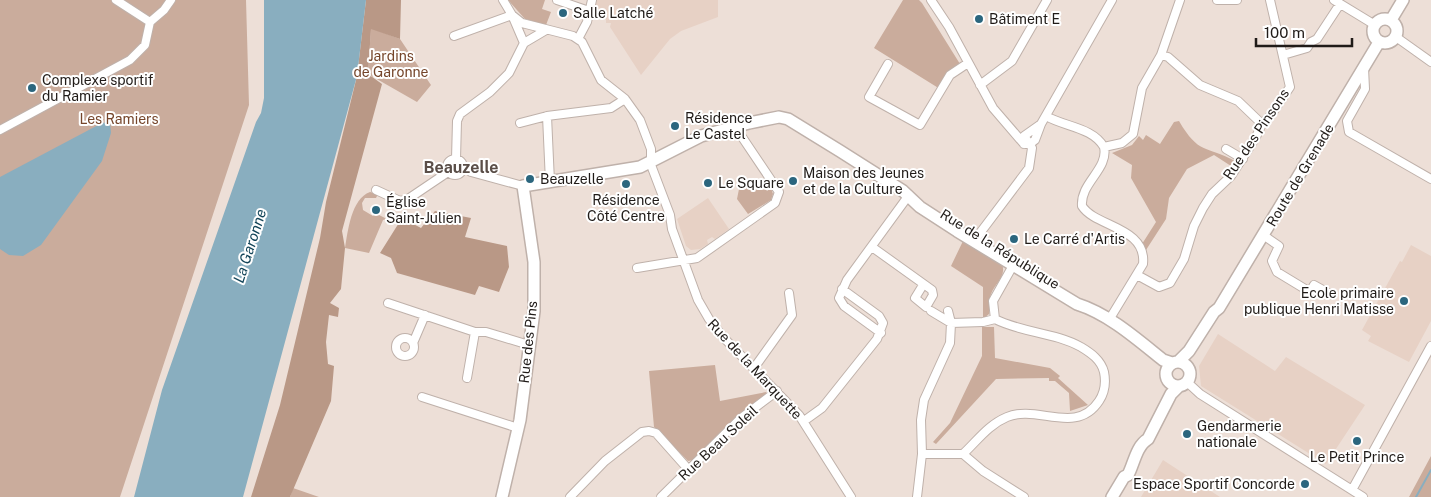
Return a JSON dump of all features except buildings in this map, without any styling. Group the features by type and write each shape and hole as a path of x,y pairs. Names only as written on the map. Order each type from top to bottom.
{"street":[{"path":"116,0 150,22"},
{"path":"0,130 130,60 146,45 150,22 164,10 171,0"},
{"path":"503,0 512,15 524,43"},
{"path":"557,0 589,11"},
{"path":"512,15 522,23 578,39 587,22 592,0"},
{"path":"931,0 940,12 993,108 1026,141 1031,162 976,238"},
{"path":"980,85 1012,61 1047,0"},
{"path":"1026,141 1035,140 1041,124 1112,0"},
{"path":"1104,147 1125,142 1133,134 1142,88 1161,55 1180,0"},
{"path":"1217,0 1237,0"},
{"name":"Rue des Pinsons","path":"1137,275 1159,287 1170,283 1184,259 1194,226 1203,208 1212,194 1231,176 1262,124 1271,116 1290,87 1270,0"},
{"path":"1391,20 1405,1"},
{"path":"1283,55 1307,48 1312,41 1317,39 1337,2 1375,25"},
{"path":"454,36 512,15"},
{"path":"1382,19 1391,20 1397,28 1396,38 1387,43 1379,42 1373,32 1375,25 1382,19"},
{"path":"523,186 471,172 463,166 456,159 457,121 460,114 490,92 509,73 524,43 546,30"},
{"path":"1396,38 1431,62"},
{"name":"Rue de la Marquette","path":"578,39 585,46 601,80 625,99 640,120 651,149 651,164 683,262 698,300 709,319 724,338 777,391 804,422 851,497"},
{"name":"Route de Grenade","path":"1112,497 1124,477 1128,475 1131,465 1144,441 1143,436 1175,374 1214,312 1219,308 1365,71 1379,42"},
{"path":"1161,55 1168,57 1200,85 1238,101 1262,124"},
{"path":"888,64 869,96 920,125 950,75 968,63"},
{"path":"1365,71 1365,89 1347,121 1350,132 1431,179"},
{"path":"520,122 547,116 611,108 625,99"},
{"path":"547,116 550,182"},
{"path":"1046,116 1084,130 1096,138 1104,147 1104,159 1084,191 1082,206 1091,215 1118,228 1141,249 1143,264 1109,320"},
{"name":"Rue de la République","path":"523,186 626,170 652,161 700,136 770,117 788,119 909,195 920,207 976,238 1014,265 1081,299 1088,308 1109,320 1141,344 1144,351 1200,394 1363,497"},
{"path":"637,268 683,262 697,258 751,222 759,213 769,209 778,198 779,192 740,134 738,126"},
{"path":"1226,149 1242,159"},
{"path":"448,172 448,162 456,159"},
{"path":"448,172 452,175 458,175 462,172 463,166"},
{"path":"376,190 400,201 408,199 448,172"},
{"name":"Rue des Pins","path":"502,497 518,428 534,312 534,262 523,186"},
{"path":"881,333 844,306 839,298 842,289 909,195"},
{"path":"1263,235 1278,246 1272,261 1277,272 1310,292 1314,285 1332,295"},
{"path":"872,247 923,285"},
{"path":"995,319 993,301 1014,265"},
{"path":"804,422 822,408 881,333 883,323 879,316 842,289"},
{"path":"754,368 792,315 789,293"},
{"path":"388,303 474,332 486,332 529,345"},
{"name":"Route de Grenade","path":"1175,374 1190,377 1190,369 1195,355 1219,316 1219,308"},
{"path":"931,311 951,324 983,322 995,319 1004,325 1055,336 1093,355 1103,370 1104,394 1092,410 1072,418 1062,419 1026,414 1008,416 987,429 963,454"},
{"path":"917,497 922,454 921,420 924,400 950,343 951,324 948,311"},
{"path":"413,343 425,315"},
{"path":"467,378 474,332"},
{"path":"1352,490 1431,346"},
{"name":"Rue Beau Soleil","path":"661,497 740,420 777,391"},
{"path":"422,397 518,428"},
{"path":"570,497 605,461 642,432 656,433 688,469"},
{"path":"922,454 963,454 983,471 1024,497"}],"shaded area":[{"path":"366,0 401,0 400,39 371,29 368,74 382,84 342,231 345,248 341,289 330,303 339,308 338,317 329,315 326,342 328,364 334,366 331,401 290,497 251,497 280,405 320,238 326,202 357,76"},
{"path":"597,0 718,0 718,17 681,31 670,39 641,75 610,27 611,23 606,23 606,17 593,15"},
{"path":"708,198 729,229 715,239 712,237 707,240 708,244 700,249 691,250 686,246 677,219"},
{"path":"435,211 471,218 465,237 507,246 509,267 499,292 479,286 475,295 397,273 391,258 380,253 402,218 421,228"},
{"name":"Ecole primaire publique Henri Matisse","path":"1411,245 1431,256 1431,321 1409,362 1368,341 1371,336 1362,330 1400,261 1402,262"},
{"path":"1218,334 1275,371 1286,357 1365,405 1326,464 1201,386 1199,366"},
{"path":"1163,460 1220,497 1141,497"}],"green space":[{"name":"Les Ramiers","path":"0,0 246,0 249,105 120,497 0,497"},
{"path":"508,0 545,0 542,9 551,12 546,25 525,19"},
{"path":"903,0 919,0 922,3 960,64 940,89 874,48"},
{"name":"Jardins de Garonne","path":"371,28 400,39 431,85 417,102 368,74"},
{"path":"1179,121 1192,139 1203,148 1235,161 1231,166 1214,155 1187,169 1169,198 1166,219 1146,250 1142,244 1156,222 1131,178 1132,165 1112,153 1132,145 1139,136 1143,140 1146,135 1160,144 1174,122"},
{"path":"754,180 761,183 767,191 771,188 773,194 771,200 748,214 737,199 739,189"},
{"path":"370,192 378,194 376,198 365,198 362,203 363,210 373,216 375,213 387,219 383,220 369,253 345,248 349,225 358,201"},
{"path":"963,241 1001,262 1003,267 1002,276 991,293 989,314 983,319 983,287 951,266"},
{"path":"982,327 994,327 995,358 1050,368 1060,376 1058,378 1088,405 1070,411 1069,393 1055,381 1049,381 1049,378 996,379 936,444 933,442 950,423 982,356"},
{"path":"715,365 720,401 766,392 766,395 694,460 688,461 654,427 649,371"},
{"path":"1431,456 1431,497 1409,497"},
{"path":"293,488 319,497 290,497"}],"water":[{"name":"La Garonne","path":"264,0 366,0 357,76 243,497 134,497 162,390 256,122 261,113 264,98"},
{"path":"110,122 111,133 102,161 41,245 23,256 9,255 0,249 0,177 102,123"}],"waterway":[{"path":"1416,497 1431,470"}],"place":[{"name":"Salle Latché","path":"563,13"},
{"name":"Bâtiment E","path":"979,19"},
{"name":"Complexe sportif du Ramier","path":"32,88"},
{"name":"Résidence Le Castel","path":"675,126"},
{"name":"Beauzelle","path":"530,179"},
{"name":"Maison des Jeunes et de la Culture","path":"793,181"},
{"name":"Le Square","path":"708,183"},
{"name":"Résidence Côté Centre","path":"626,184"},
{"name":"Église Saint-Julien","path":"376,210"},
{"name":"Le Carré d'Artis","path":"1014,239"},
{"name":"Ecole primaire publique Henri Matisse","path":"1404,301"},
{"name":"Gendarmerie nationale","path":"1187,434"},
{"name":"Le Petit Prince","path":"1357,441"},
{"name":"Espace Sportif Concorde","path":"1305,484"}],"district":[{"name":"Beauzelle","path":"461,167"}]}
